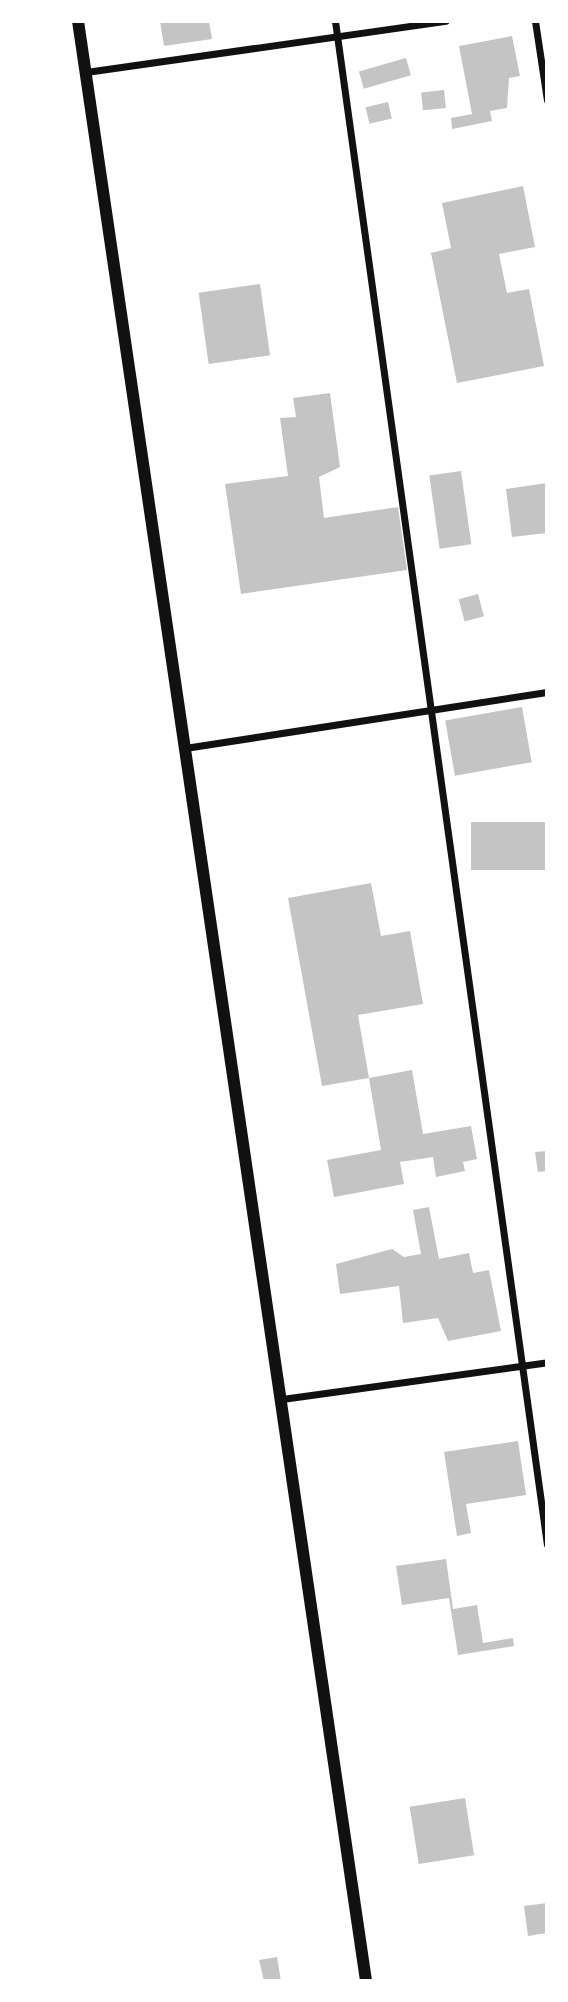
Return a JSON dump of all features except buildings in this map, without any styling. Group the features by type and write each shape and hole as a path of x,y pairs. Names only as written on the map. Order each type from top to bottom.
{"street":[{"path":"78,21 366,1981"},
{"path":"335,21 547,1544"},
{"path":"86,72 445,21"},
{"path":"535,21 547,100"},
{"path":"185,748 432,707 547,692"},
{"path":"282,1399 547,1362"}]}
